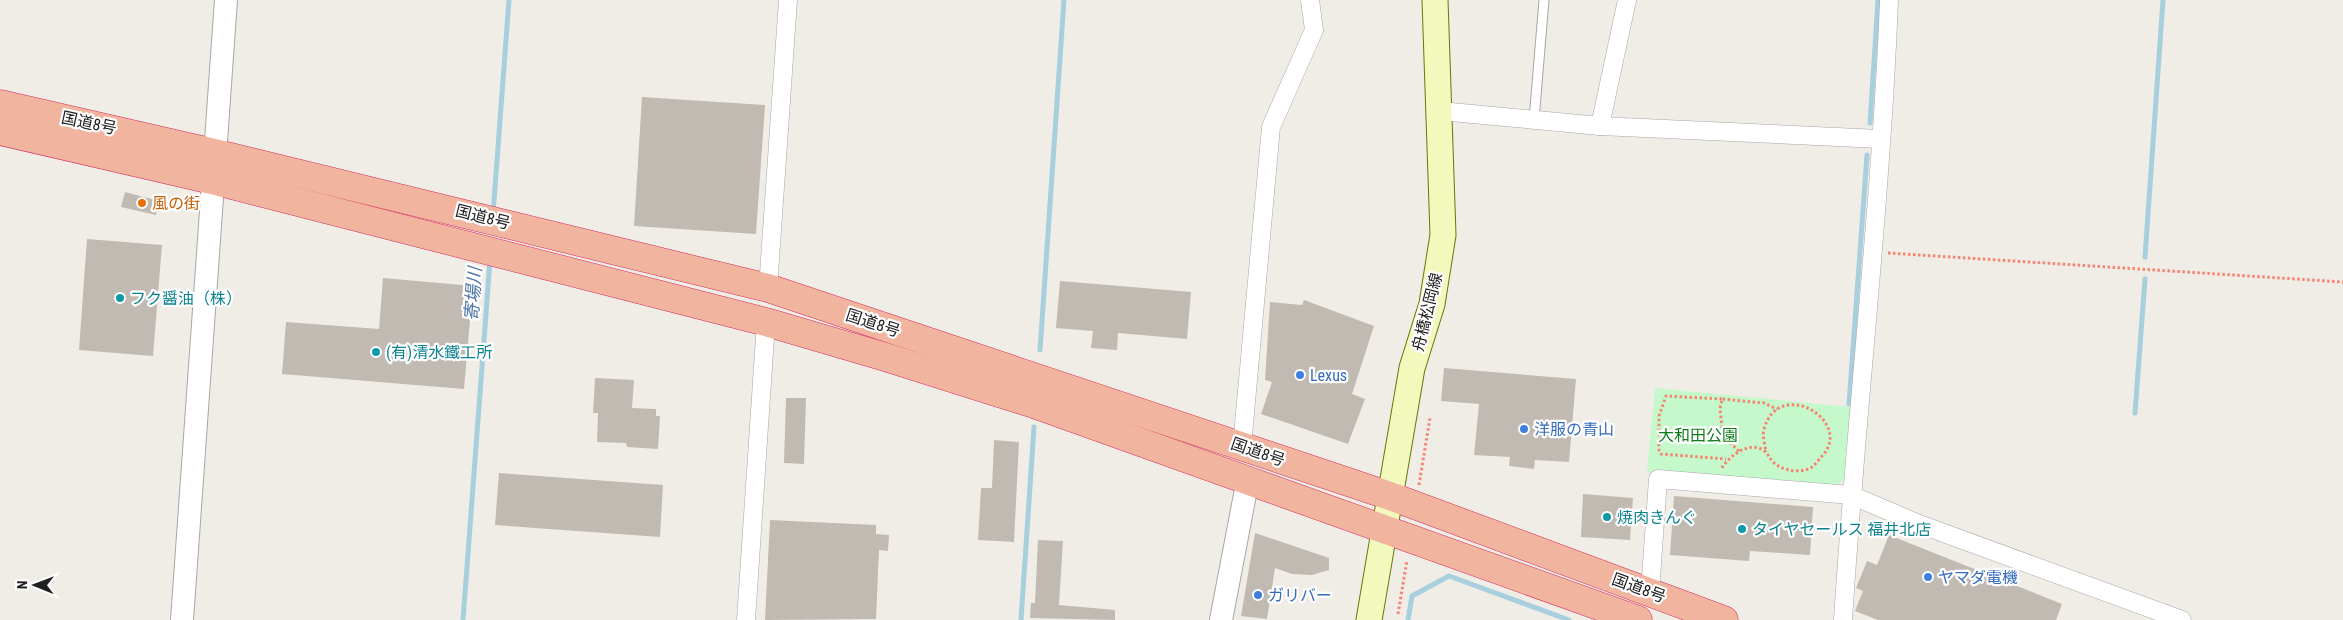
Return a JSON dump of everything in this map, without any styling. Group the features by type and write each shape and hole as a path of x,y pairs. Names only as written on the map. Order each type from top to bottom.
{"highway":[{"name":"国道8号","path":"0,104 214,153 768,288 1390,496 1724,620"},
{"name":"国道8号","path":"0,131 212,180 766,322 1034,404 1386,528 1638,620"}],"main road":[{"name":"舟橋松岡線","path":"1370,620 1412,368 1432,304 1443,235 1435,0"}],"street":[{"path":"182,620 226,0"},
{"path":"768,288 788,0"},
{"path":"1242,446 1272,127 1314,30 1310,0"},
{"path":"1600,126 1627,0"},
{"path":"1843,620 1851,495 1886,81 1888,0"},
{"path":"1440,111 1600,126 1880,139"},
{"path":"746,620 766,322"},
{"path":"1221,620 1248,479"},
{"path":"1650,592 1658,479 1851,495 1919,524 2182,620"}],"lane":[{"path":"1534,120 1544,0"}],"path":[{"path":"1872,252 2343,282"},
{"path":"1727,459 1661,454 1658,450 1659,416 1666,396 1764,403 1777,409"},
{"path":"1722,399 1720,410 1723,436 1739,451"},
{"path":"1796,404 1815,410 1826,424 1829,436 1826,451 1812,467 1801,471 1786,470 1772,462 1766,452 1763,430 1770,416 1777,409 1796,404"},
{"path":"1720,471 1727,459 1739,451 1758,448 1766,452"}],"green space":[{"name":"大和田公園","path":"1655,388 1851,407 1844,480 1829,490 1647,473"}],"building":[{"path":"642,97 765,105 756,234 634,226"},
{"path":"125,192 159,201 156,215 121,207"},
{"name":"フク醤油（株）","path":"87,239 162,245 153,356 79,350"},
{"name":"(有)清水鐵工所","path":"383,278 473,286 464,389 282,374 286,322 379,329"},
{"path":"1060,281 1191,292 1187,339 1118,333 1117,350 1091,348 1093,331 1056,328"},
{"path":"1304,300 1374,326 1352,394 1365,399 1348,444 1261,414 1272,382 1265,380 1270,302 1302,305"},
{"name":"洋服の青山","path":"1444,368 1576,379 1569,462 1535,460 1534,469 1509,466 1510,457 1474,455 1479,404 1441,401"},
{"path":"595,378 634,380 632,408 656,409 656,416 660,416 658,449 627,447 626,443 597,442 598,413 593,413"},
{"path":"786,398 806,398 804,464 784,463"},
{"path":"994,440 1019,442 1014,542 978,540 981,488 992,488"},
{"path":"499,473 663,485 660,537 495,525"},
{"name":"焼肉きんぐ","path":"1583,494 1633,498 1630,540 1581,537"},
{"name":"タイヤセールス 福井北店","path":"1674,496 1813,507 1810,555 1750,551 1749,561 1670,555"},
{"path":"770,520 876,525 876,534 889,535 888,551 879,550 876,619 765,620"},
{"name":"ガリバー","path":"1255,533 1329,558 1329,570 1312,575 1292,574 1275,568 1267,619 1241,616"},
{"name":"ヤマダ電機","path":"1889,535 2062,604 2056,620 1878,620 1855,611 1863,591 1856,588 1867,561 1877,565"},
{"path":"1038,540 1063,541 1059,605 1115,610 1115,620 1030,618 1031,603 1035,603"}],"waterway":[{"name":"寄場川","path":"493,214 509,0"},
{"path":"1040,350 1064,0"},
{"path":"1870,123 1878,0"},
{"path":"2145,257 2163,0"},
{"path":"1849,404 1867,155"},
{"name":"寄場川","path":"463,620 490,260"},
{"path":"2135,413 2145,279"},
{"path":"1021,620 1034,427"},
{"path":"1408,620 1412,596 1449,576 1569,620"}],"place":[{"name":"風の街","path":"142,203"},
{"name":"フク醤油（株）","path":"120,298"},
{"name":"(有)清水鐵工所","path":"376,352"},
{"name":"Lexus","path":"1300,375"},
{"name":"洋服の青山","path":"1524,429"},
{"name":"焼肉きんぐ","path":"1607,517"},
{"name":"タイヤセールス 福井北店","path":"1742,529"},
{"name":"ヤマダ電機","path":"1928,577"},
{"name":"ガリバー","path":"1258,595"}]}
